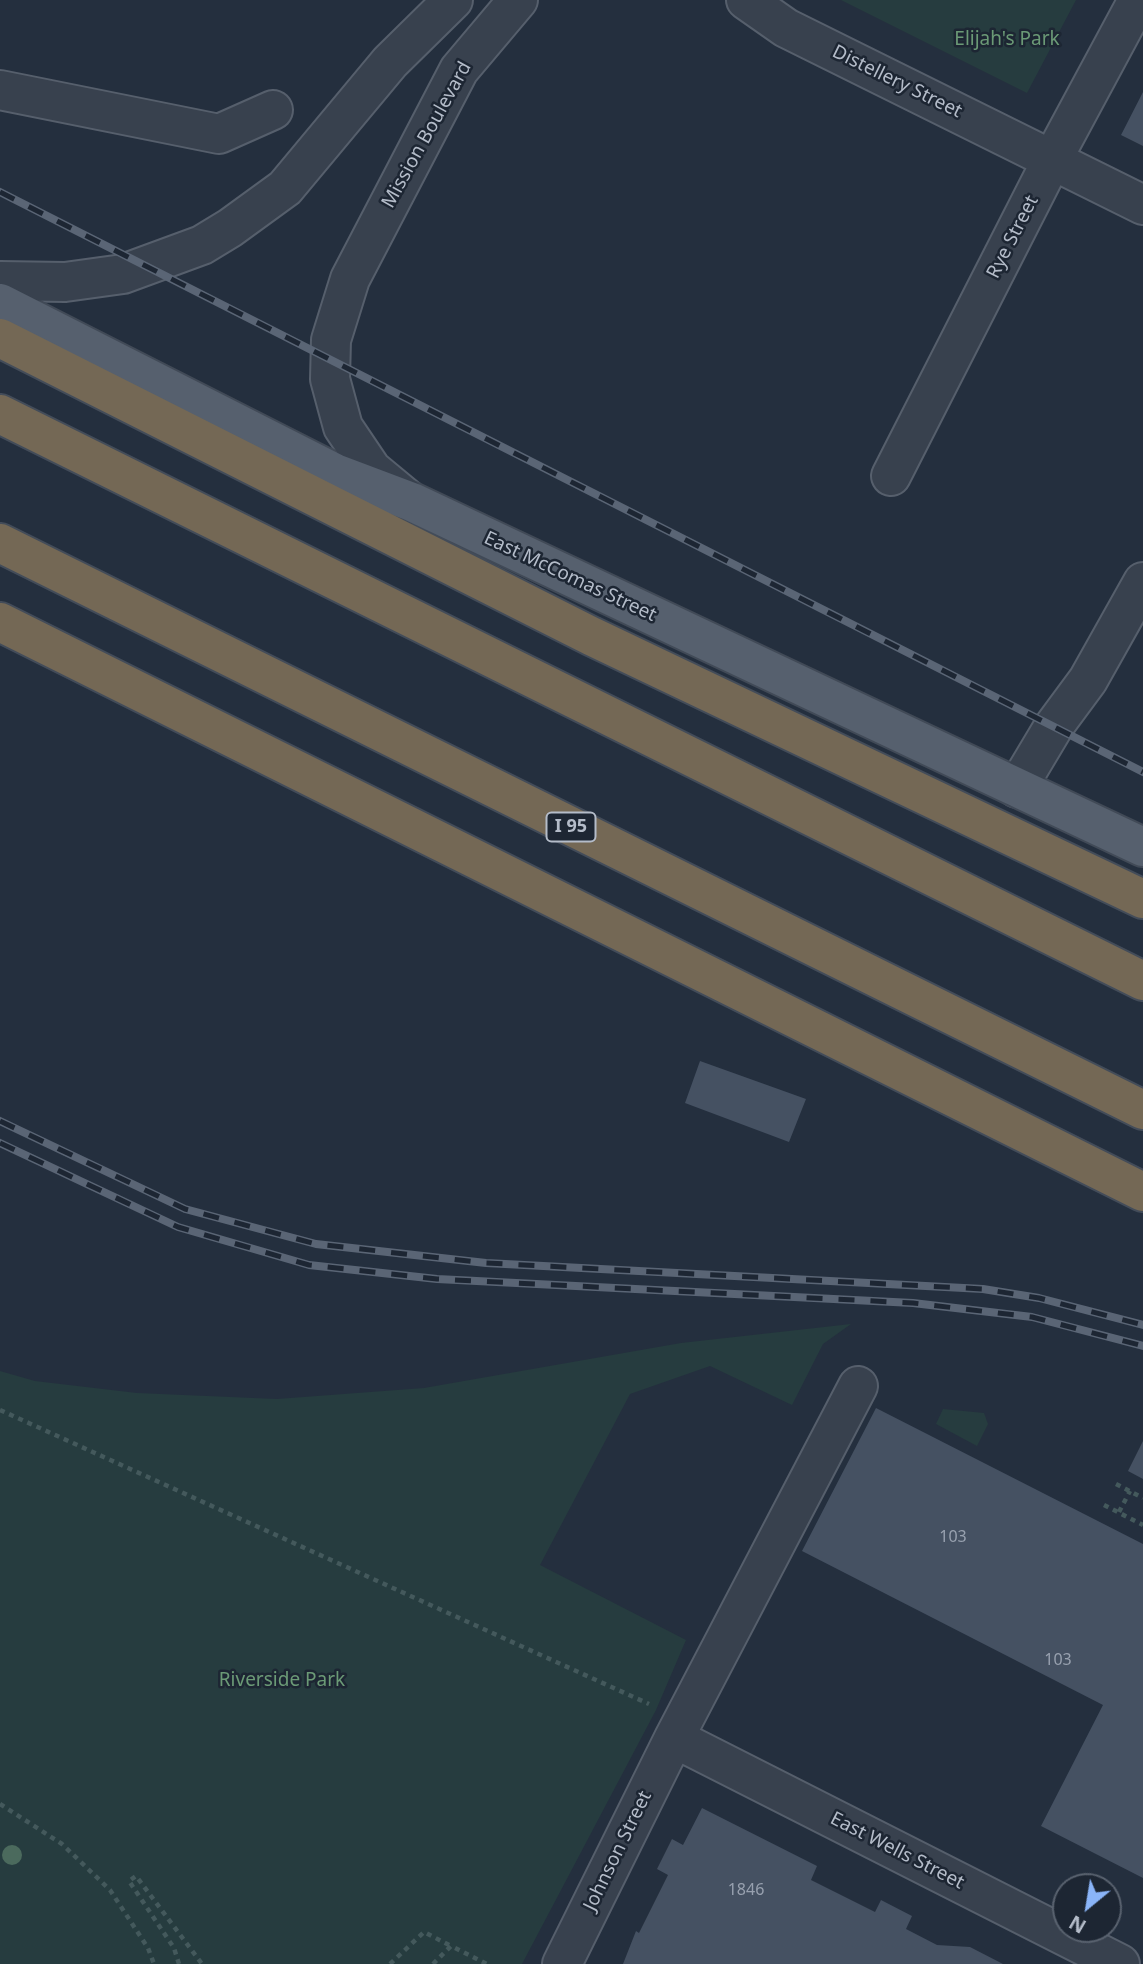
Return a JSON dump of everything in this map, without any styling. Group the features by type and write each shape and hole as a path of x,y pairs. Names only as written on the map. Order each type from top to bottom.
{"highway":[{"path":"0,338 591,636 1143,899"},
{"path":"0,414 1143,981"},
{"name":"I 95","path":"0,543 1143,1110"},
{"path":"0,622 1143,1192"}],"main road":[{"name":"East McComas Street","path":"0,303 335,473 412,502 1143,848"}],"street":[{"path":"0,281 65,282 123,274 202,245 258,210 285,188 313,158 370,85 431,19 453,0"},
{"path":"459,70 463,12 460,0"},
{"name":"Mission Boulevard","path":"412,502 391,488 359,454 343,427 333,398 329,360 331,340 351,279 459,70 518,0"},
{"name":"Distellery Street","path":"746,0 786,28 1053,158 1143,205"},
{"name":"Rye Street","path":"891,476 1053,158 1138,0"},
{"path":"0,90 219,134 272,110"},
{"path":"1017,788 1054,726 1088,680 1143,582"},
{"name":"Johnson Street","path":"562,1964 674,1738 858,1386"},
{"name":"East Wells Street","path":"674,1738 1120,1964"}],"path":[{"path":"0,1410 649,1704"},
{"path":"1115,1484 1143,1498"},
{"path":"1119,1513 1130,1491"},
{"path":"1104,1505 1143,1525"},
{"path":"0,1804 62,1844 110,1890 148,1948 154,1964"},
{"path":"179,1964 174,1948 129,1881 136,1876 202,1964"},
{"path":"390,1964 424,1932 487,1964"},
{"path":"433,1964 451,1945"}],"green space":[{"name":"Elijah's Park","path":"841,0 1076,0 1027,93"},
{"name":"Riverside Park","path":"851,1324 823,1344 792,1405 710,1366 630,1394 540,1565 686,1640 656,1710 522,1964 0,1964 0,1371 35,1381 137,1393 277,1399 424,1388 681,1343"},
{"path":"943,1409 984,1413 988,1424 977,1446 936,1424"}],"building":[{"path":"1143,92 1143,146 1121,135"},
{"path":"700,1061 806,1099 789,1142 685,1103"},
{"path":"876,1408 1143,1544 1143,1878 1041,1826 1103,1705 802,1551"},
{"path":"1143,1441 1143,1479 1128,1471"},
{"path":"702,1808 817,1866 811,1880 875,1912 881,1900 912,1916 906,1929 937,1945 970,1947 1003,1964 623,1964 636,1931 639,1933 668,1875 657,1869 672,1839 683,1845"}],"railway":[{"path":"0,192 1143,772"},
{"path":"0,1121 185,1209 316,1244 486,1263 983,1289 1039,1298 1143,1325"},
{"path":"0,1143 178,1227 309,1265 437,1279 913,1303 1032,1317 1143,1346"}]}
